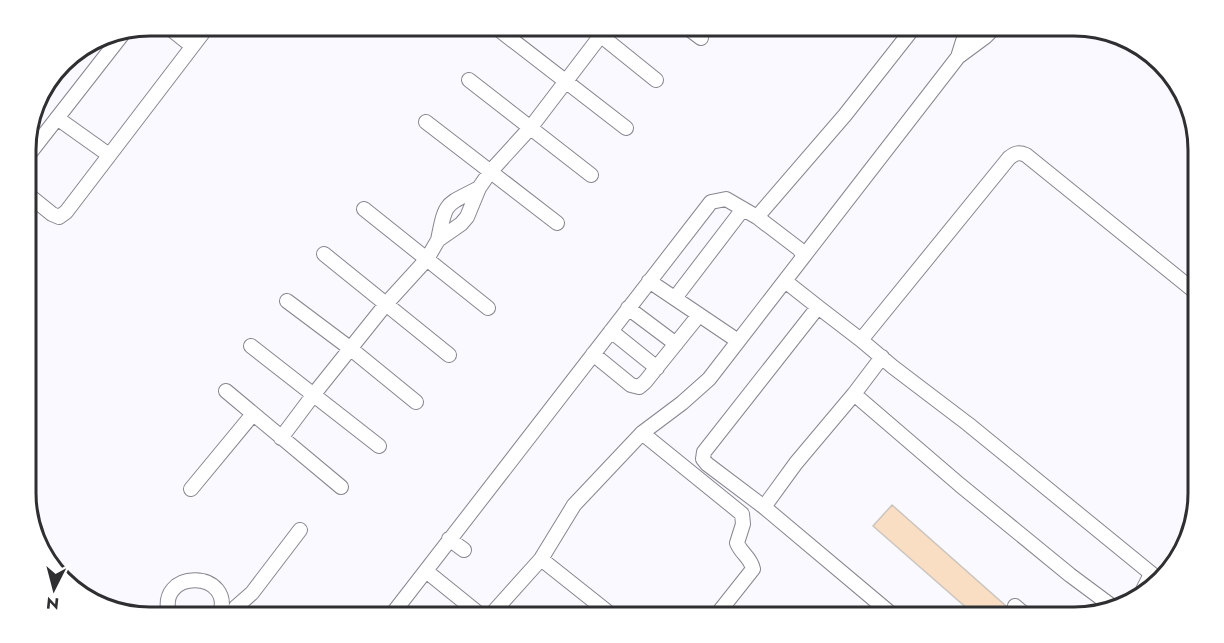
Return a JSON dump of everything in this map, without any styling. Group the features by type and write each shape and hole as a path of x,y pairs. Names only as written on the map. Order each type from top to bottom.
{"street":[{"path":"179,36 192,46"},
{"path":"36,201 52,214 59,217 63,215 200,36"},
{"path":"507,36 626,128"},
{"path":"438,240 467,217 479,188 490,172 531,126 599,36"},
{"path":"610,36 656,80"},
{"path":"757,217 845,115 907,36"},
{"path":"958,57 966,36"},
{"path":"498,607 541,559 574,505 642,433 709,379 958,57 986,36"},
{"path":"36,145 116,42"},
{"path":"468,80 531,126 591,175"},
{"path":"57,118 109,155"},
{"path":"426,122 557,223"},
{"path":"861,340 1009,158 1020,153 1026,155 1188,286"},
{"path":"281,438 386,304 427,259 438,240 447,206 479,188"},
{"path":"398,607 711,202 726,199 757,217 799,249 804,256"},
{"path":"364,209 488,308"},
{"path":"675,298 743,209"},
{"path":"324,254 449,355"},
{"path":"650,281 738,341"},
{"path":"785,281 968,424 1153,575"},
{"path":"287,301 416,402"},
{"path":"818,307 704,452 702,459 764,507 883,607"},
{"path":"628,309 676,344"},
{"path":"593,354 630,385 639,387 699,315"},
{"path":"611,331 657,368"},
{"path":"252,346 379,446"},
{"path":"764,507 796,463 882,357"},
{"path":"226,391 341,488"},
{"path":"854,394 960,485 1107,602"},
{"path":"191,489 253,414"},
{"path":"642,433 742,514 743,524 737,543 740,551 751,560 753,569 723,607"},
{"path":"236,607 252,593 300,530"},
{"path":"449,540 464,550"},
{"path":"541,559 601,607"},
{"path":"426,571 471,607"},
{"path":"169,607 171,593 177,586 193,579 202,580 217,590 222,607"}],"building":[{"path":"892,505 1006,607 966,607 873,526"}]}
